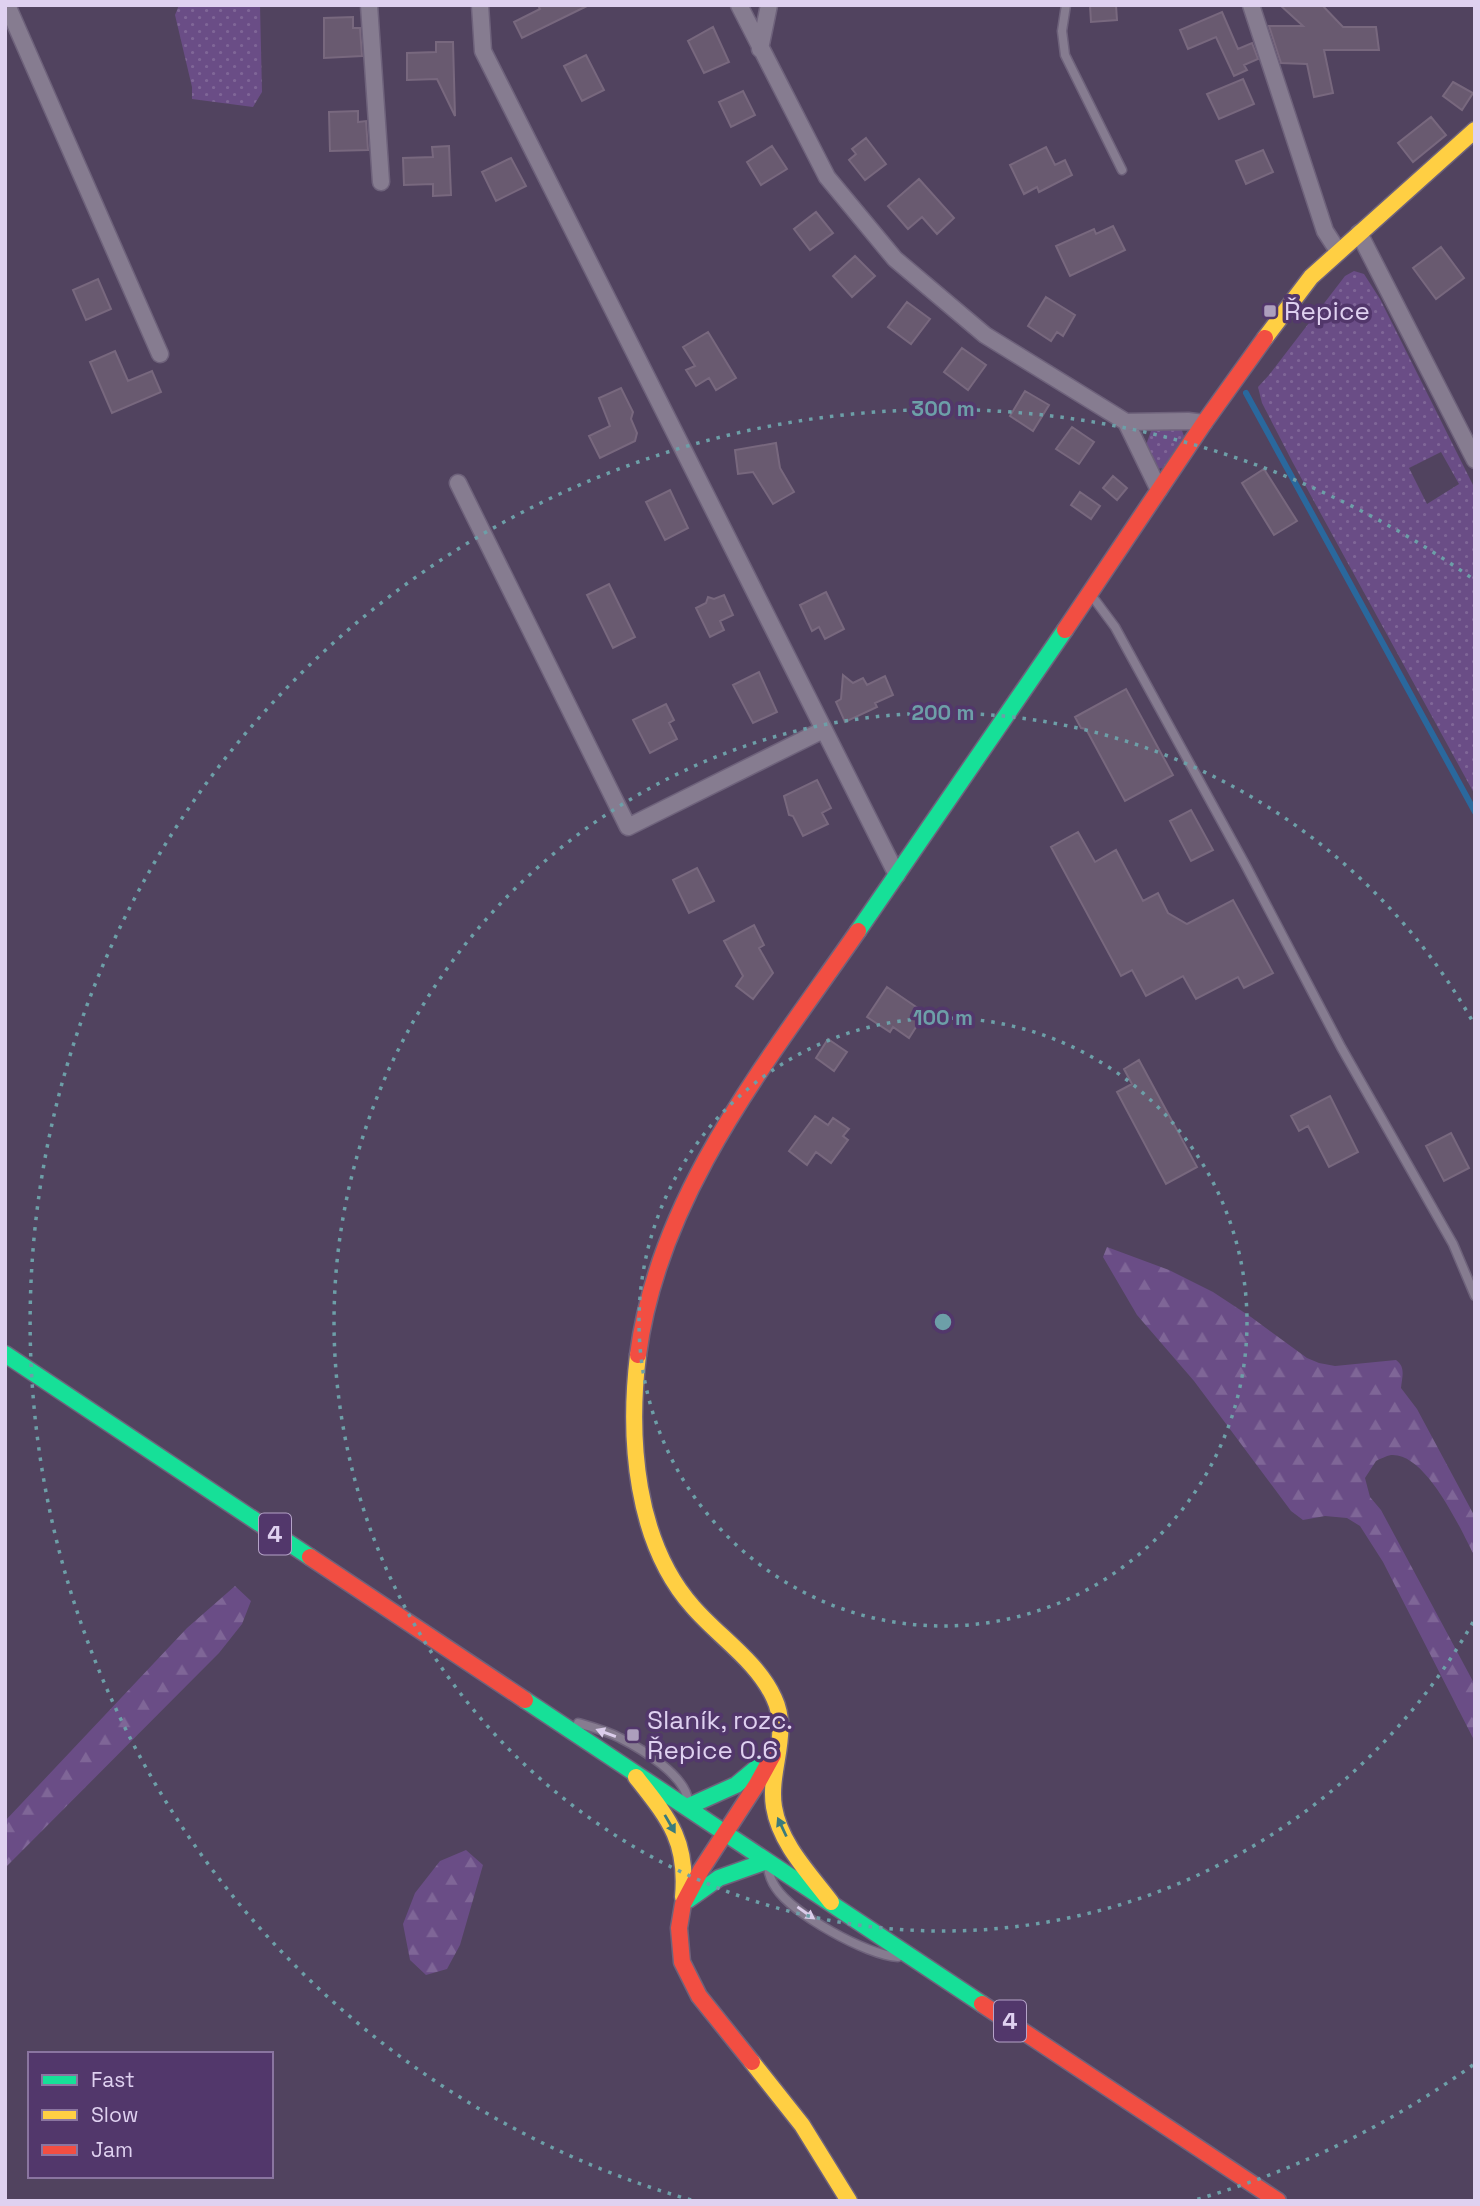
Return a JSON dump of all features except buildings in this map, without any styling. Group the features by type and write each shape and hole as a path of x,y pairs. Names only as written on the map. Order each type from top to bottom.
{"street":[{"path":"7,5 160,354"},
{"path":"369,5 381,182"},
{"path":"480,5 483,51 897,875"},
{"path":"738,5 827,177 895,259 985,335 1126,422 1204,423"},
{"path":"760,49 769,5"},
{"path":"1251,5 1325,231 1338,251"},
{"path":"833,1905 791,1845 777,1816 773,1793 779,1740 779,1711 765,1683 680,1592 661,1554 643,1502 633,1399 636,1366 651,1290 662,1252 700,1169 778,1046 1090,594 1204,423 1311,277 1475,130"},
{"path":"1359,233 1475,460"},
{"path":"1126,422 1158,490"},
{"path":"458,483 628,827 823,730"},
{"name":"4","path":"5,1354 1278,2201"},
{"path":"687,1807 743,1781 753,1773 779,1740"},
{"path":"683,1904 701,1870 757,1784 779,1740"},
{"path":"629,1769 668,1819 681,1846 684,1872 680,1945 682,1962 691,1982 709,2010 802,2125 849,2201"},
{"path":"683,1904 719,1878 767,1861"}],"lane":[{"path":"1066,5 1062,31 1065,55 1122,170"},
{"path":"1090,594 1115,626 1135,662 1348,1059 1453,1244 1474,1293"},
{"path":"545,1713 620,1738 675,1775 687,1792 687,1807"},
{"path":"767,1861 770,1878 782,1895 842,1938 888,1956 914,1958"}],"green space":[{"path":"179,5 260,5 262,92 253,107 192,99 192,87 175,15"},
{"path":"1354,271 1364,274 1380,299 1475,489 1475,795 1262,403 1258,387 1345,276","holes":["1441,452 1459,484 1427,504 1409,468"]},
{"path":"1181,428 1184,436 1163,468 1157,469 1146,445 1151,431"},
{"path":"1107,1247 1169,1270 1213,1292 1307,1358 1319,1363 1335,1366 1396,1360 1399,1363 1403,1372 1401,1388 1417,1409 1475,1517 1475,1557 1441,1495 1417,1466 1404,1457 1391,1455 1376,1461 1365,1478 1370,1497 1381,1510 1475,1685 1475,1742 1383,1562 1360,1526 1347,1518 1325,1516 1303,1520 1291,1511 1194,1381 1137,1315 1103,1257"},
{"path":"235,1586 251,1601 242,1624 219,1653 5,1868 5,1821 187,1628"},
{"path":"466,1850 483,1865 460,1945 447,1969 426,1975 410,1960 403,1924 415,1893 440,1861"}],"waterway":[{"path":"1246,393 1475,812"}],"traffic: fast":[{"path":"858,931 1065,630"},
{"path":"5,1354 310,1557"},
{"path":"525,1700 982,2004"},
{"path":"687,1807 736,1785 760,1765"},
{"path":"688,1900 719,1878 767,1861"}],"traffic: slow":[{"path":"1265,338 1311,277 1475,130"},
{"path":"638,1355 634,1420 640,1488 647,1521 674,1581 703,1618 758,1672 774,1698 780,1725 773,1793 777,1821 789,1846 831,1902"},
{"path":"636,1777 674,1832 682,1861 683,1897"},
{"path":"752,2062 802,2125 849,2201"}],"traffic: jam":[{"path":"1065,630 1204,423 1265,338"},
{"path":"638,1355 650,1296 669,1239 693,1184 754,1080 858,931"},
{"path":"310,1557 525,1700"},
{"path":"752,2062 699,1996 682,1962 679,1928 683,1904 701,1870 773,1755"},
{"path":"982,2004 1278,2201"}],"place":[{"name":"Řepice","path":"1270,311"},
{"name":"Slaník, rozc. Řepice 0.6","path":"633,1735"}]}
